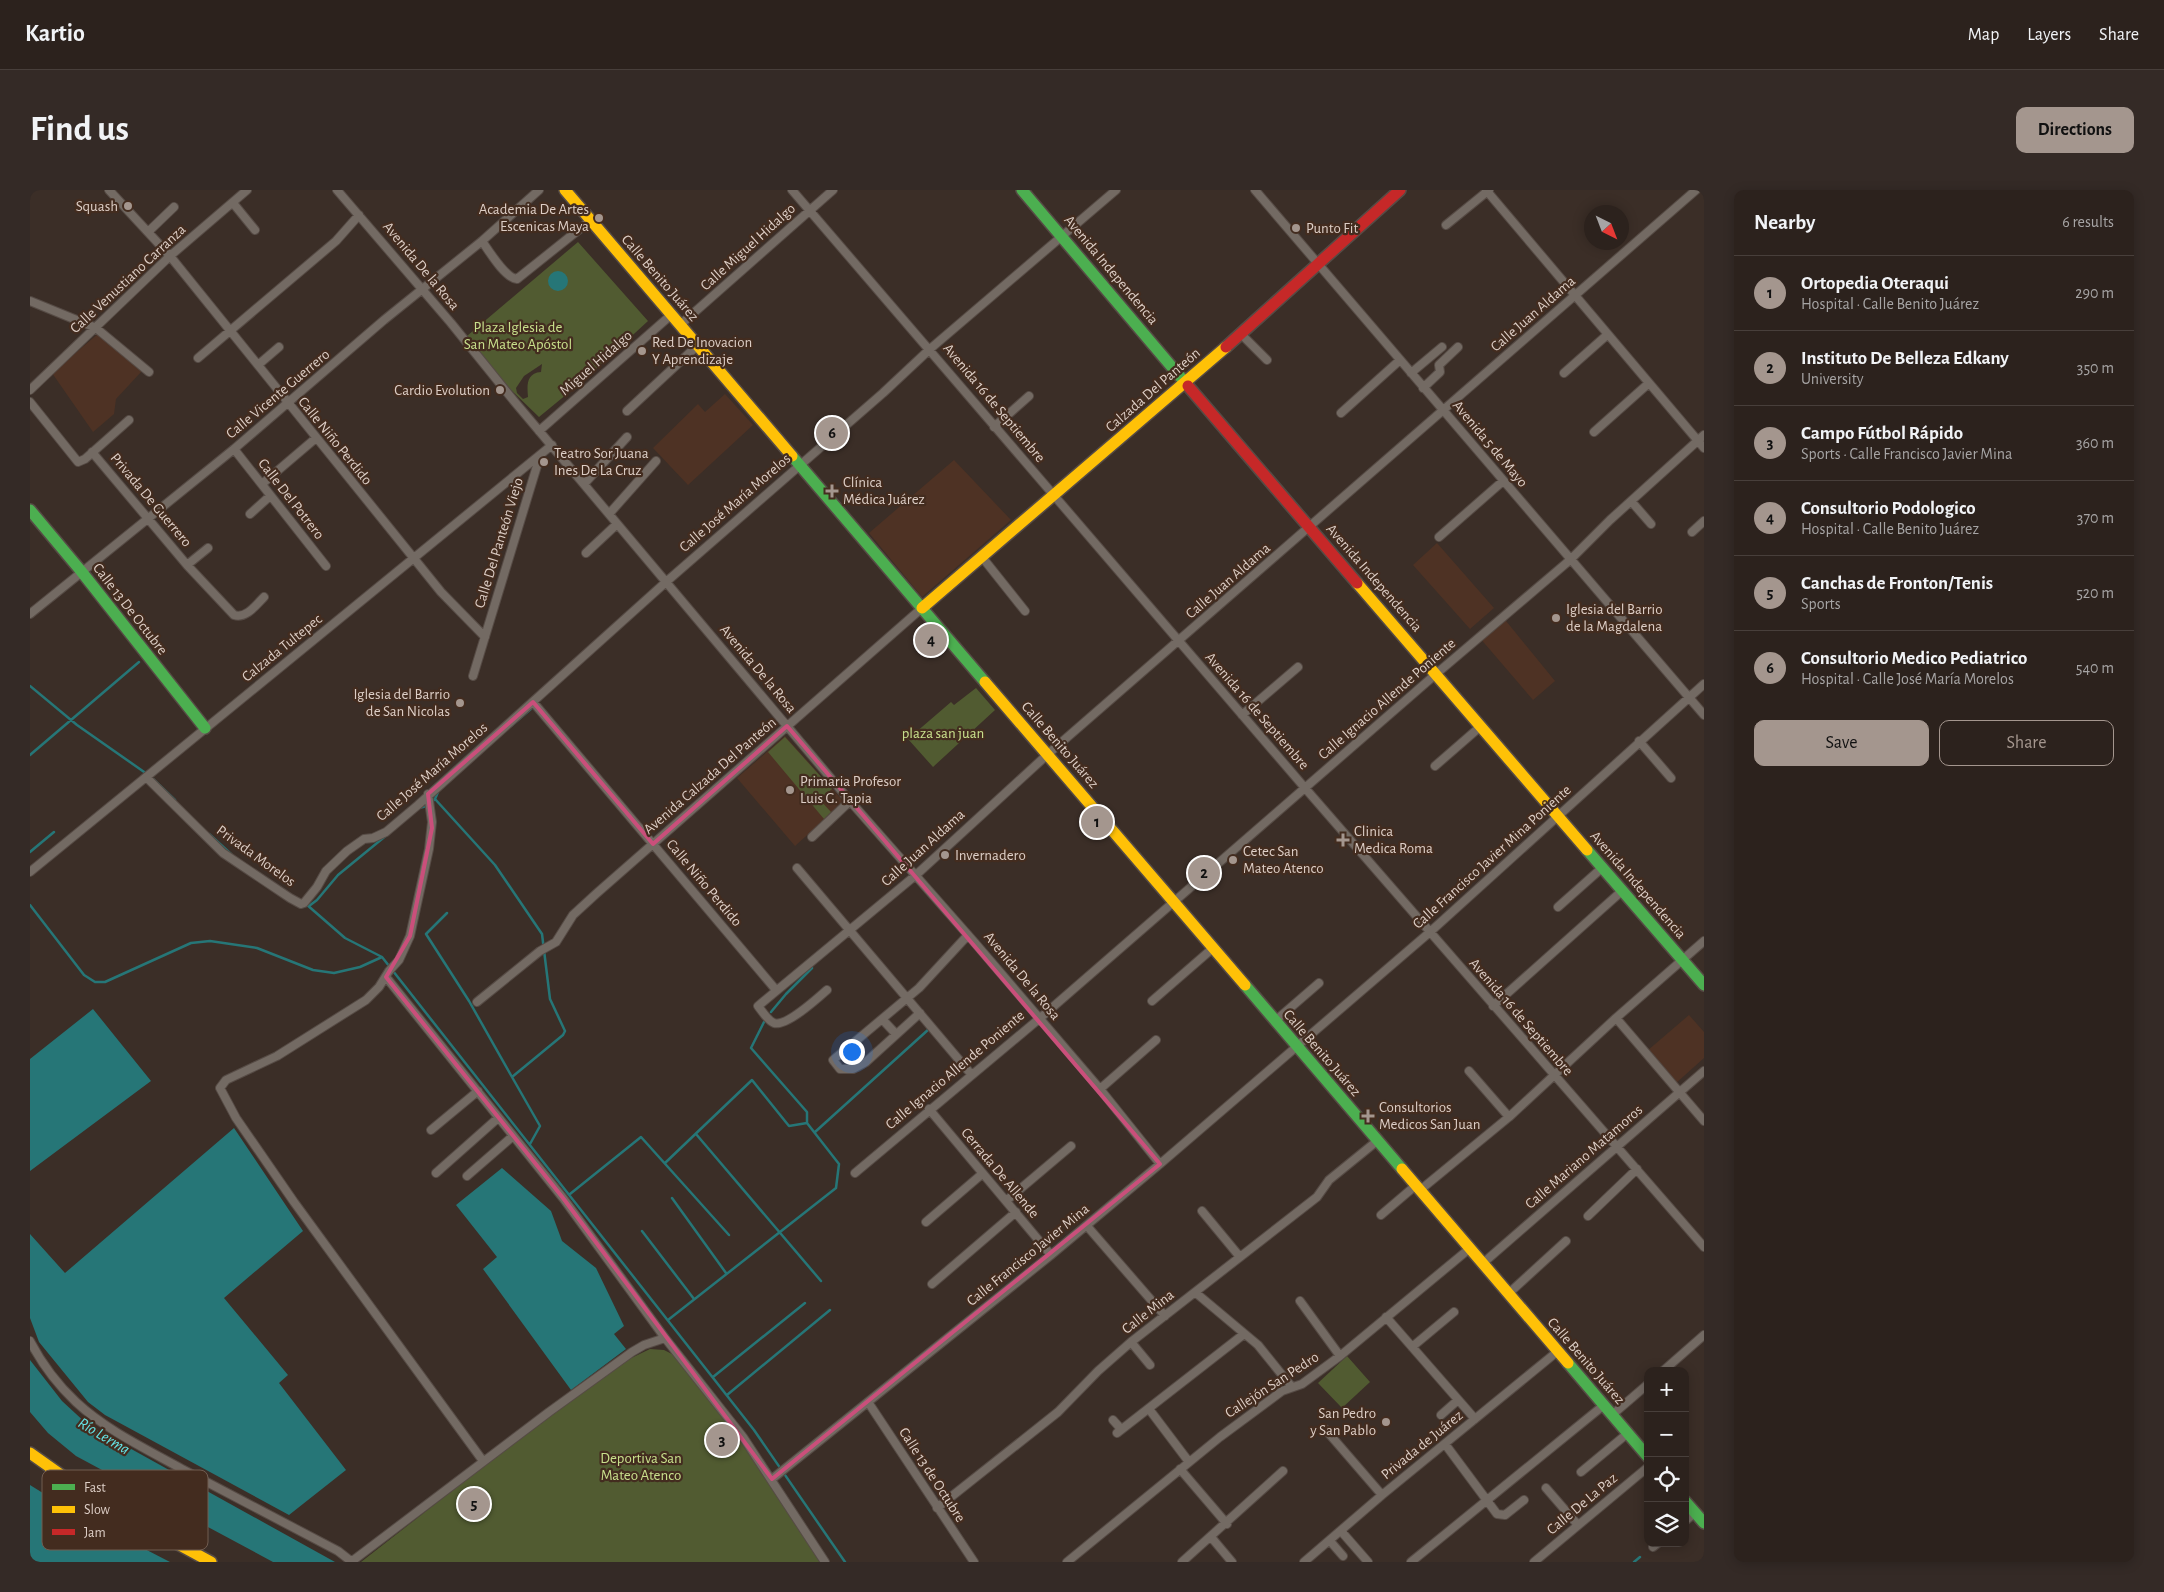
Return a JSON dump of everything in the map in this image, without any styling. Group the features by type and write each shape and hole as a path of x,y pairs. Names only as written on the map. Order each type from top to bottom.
{"main road":[{"name":"Calle Benito Juárez","path":"565,190 1644,1452"},
{"name":"Avenida Independencia","path":"1022,190 1704,985"},
{"name":"Calzada Del Panteón","path":"922,608 1241,334 1400,190"},
{"name":"Calle 13 De Octubre","path":"30,510 206,728"},
{"path":"30,1452 52,1470"},
{"path":"30,1463 42,1472"},
{"path":"1686,1502 1704,1523"},
{"path":"171,1550 193,1562"},
{"path":"189,1550 211,1562"}],"street":[{"name":"Calle Niño Perdido","path":"109,190 170,256 441,592 485,637"},
{"name":"Calle Venustiano Carranza","path":"30,390 170,256 248,190"},
{"name":"Avenida De la Rosa","path":"337,190 423,290 850,802 916,875 1100,1089 1160,1164"},
{"name":"Calle Vicente Guerrero","path":"30,614 234,449 384,320 482,241 539,190"},
{"name":"Avenida 16 de Septiembre","path":"792,190 1493,1006 1704,1246"},
{"name":"Calle Miguel Hidalgo","path":"680,325 833,190"},
{"name":"Calle José María Morelos","path":"373,838 386,832 800,464 1116,190"},
{"name":"Avenida 5 de Mayo","path":"1255,190 1704,715"},
{"name":"Calle Juan Aldama","path":"827,990 789,1019 775,1024 758,1006 916,875 1048,754 1310,528 1696,190"},
{"path":"1446,225 1487,191 1649,383 1701,438 1704,448"},
{"path":"233,203 255,230"},
{"path":"148,232 174,207"},
{"path":"198,358 336,241 359,215"},
{"path":"482,241 506,272 513,279 517,279 591,220"},
{"path":"30,301 96,328 149,372"},
{"name":"Miguel Hidalgo","path":"539,431 671,315"},
{"path":"1241,334 1267,360"},
{"path":"1564,373 1607,334"},
{"path":"626,411 698,346"},
{"path":"1411,373 1442,346"},
{"path":"258,365 279,347"},
{"path":"1423,388 1440,372 1439,365 1458,347"},
{"path":"1341,413 1400,360"},
{"path":"1594,432 1649,383"},
{"path":"994,427 1029,396"},
{"path":"30,402 78,462 129,420"},
{"path":"584,484 627,437"},
{"path":"262,484 316,438"},
{"name":"Calle Ignacio Allende Poniente","path":"855,1173 1039,1018 1570,560 1701,438"},
{"name":"Calzada Tultepec","path":"30,872 552,445"},
{"name":"Calle Del Potrero","path":"234,449 326,566"},
{"name":"Privada De Guerrero","path":"92,452 187,565 234,615 244,614 264,597"},
{"name":"Calle Del Panteón Viejo","path":"473,676 540,456"},
{"path":"609,514 656,461"},
{"path":"1439,537 1504,481"},
{"path":"250,514 270,496"},
{"path":"1631,502 1651,524"},
{"path":"1692,532 1704,521"},
{"path":"586,553 617,524"},
{"name":"Privada De Guerrero","path":"187,565 208,548"},
{"path":"982,557 1025,611"},
{"name":"Avenida Calzada Del Panteón","path":"477,1002 540,951 552,946 574,914 922,608"},
{"path":"1242,715 1298,667"},
{"name":"Calle Francisco Javier Mina Poniente","path":"1296,1047 1430,932 1704,684"},
{"name":"Calle Niño Perdido","path":"533,702 776,990"},
{"path":"1435,766 1481,726"},
{"path":"1639,741 1671,778"},
{"name":"Privada Morelos","path":"146,777 223,852 300,904 313,894 326,871 347,851 364,839 373,838"},
{"path":"428,794 432,810 430,842 410,936 399,960 373,993 353,1009 277,1056 226,1080 220,1086 220,1091 294,1202 483,1461"},
{"path":"812,837 850,802"},
{"path":"1558,907 1603,867"},
{"path":"797,868 972,1074"},
{"path":"1493,1006 1623,890"},
{"path":"920,1012 866,1062 853,1069 840,1069 833,1060 934,974 968,935"},
{"path":"1380,1215 1509,1117 1616,1018 1704,941"},
{"path":"1152,1001 1213,948"},
{"path":"387,974 498,1118 563,1198 666,1338 774,1476 825,1562"},
{"path":"1275,1021 1319,983"},
{"path":"1616,1018 1704,1121"},
{"path":"882,1019 896,1034"},
{"path":"1100,1089 1156,1040"},
{"name":"Calle Francisco Javier Mina","path":"774,1476 1087,1226 1296,1047"},
{"path":"1469,1071 1509,1117"},
{"name":"Calle Mariano Matamoros","path":"1482,1264 1704,1071"},
{"path":"431,1130 478,1091"},
{"name":"Cerrada De Allende","path":"929,1109 1051,1255"},
{"path":"436,1173 498,1118"},
{"path":"467,1176 513,1136"},
{"name":"Calle Mina","path":"937,1508 1058,1412 1098,1371 1131,1342 1317,1197 1329,1180 1377,1141"},
{"path":"1006,1201 1071,1146"},
{"path":"1588,1216 1636,1169"},
{"path":"926,1222 982,1174"},
{"path":"1202,1211 1240,1257"},
{"path":"932,1284 1016,1212"},
{"path":"1087,1226 1165,1316"},
{"path":"1508,1294 1566,1241"},
{"name":"Callejón San Pedro","path":"1067,1562 1220,1437 1291,1386 1302,1384 1340,1356 1469,1249"},
{"path":"1196,1293 1258,1345 1291,1386"},
{"path":"1300,1302 1340,1356"},
{"path":"1412,1347 1454,1312"},
{"path":"1386,1318 1475,1419"},
{"path":"1113,1420 1119,1431 1244,1334"},
{"path":"1667,1367 1704,1335"},
{"path":"208,1482 338,1551 352,1562 483,1461 632,1352 644,1345 666,1338"},
{"path":"30,1341 40,1360 60,1385 96,1419 185,1470"},
{"path":"1131,1342 1150,1365"},
{"name":"Privada de Juárez","path":"1304,1562 1382,1495 1558,1351"},
{"path":"1612,1415 1644,1387"},
{"path":"1441,1415 1458,1400"},
{"name":"Calle 13 de Octubre","path":"868,1402 974,1562"},
{"path":"1411,1562 1421,1559 1487,1501 1604,1405"},
{"path":"1148,1409 1189,1462"},
{"path":"1325,1429 1382,1495"},
{"path":"1582,1472 1628,1433"},
{"path":"1445,1444 1487,1501 1501,1516 1524,1500"},
{"path":"1180,1469 1227,1524"},
{"name":"Calle De La Paz","path":"1534,1562 1644,1470"},
{"path":"1182,1562 1227,1524 1283,1472"},
{"path":"1546,1488 1578,1525"},
{"path":"1689,1518 1695,1513"},
{"path":"1341,1531 1368,1562"},
{"path":"1211,1537 1232,1562"},
{"path":"1330,1541 1343,1556"}],"highlighted area":[{"path":"533,702 653,844 787,726 1160,1164 772,1479 563,1198 386,977 410,936 432,828 428,794"}],"shaded area":[{"path":"99,333 142,371 116,399 114,414 93,432 52,373"},
{"path":"725,394 753,425 688,485 653,448 698,404 705,412"},
{"path":"954,460 1011,520 922,597 869,533"},
{"path":"1437,543 1494,608 1470,629 1413,565"},
{"path":"1502,616 1555,681 1533,700 1479,637"},
{"name":"Primaria Profesor Luis G. Tapia","path":"785,736 844,802 795,846 737,778"},
{"path":"1689,1015 1704,1032 1704,1058 1675,1084 1647,1051"}],"green space":[{"name":"Plaza Iglesia de San Mateo Apóstol","path":"578,242 648,321 584,380 539,417 509,388 467,336","holes":["542,364 541,372 530,377 528,381 528,397 523,399 517,393 516,388 524,376"]},
{"name":"plaza san juan","path":"976,688 995,710 933,767 908,739 951,702 954,705"},
{"path":"785,737 832,789 820,800 831,812 824,819 768,752"},
{"name":"Deportiva San Mateo Atenco","path":"650,1349 664,1350 678,1357 748,1450 822,1562 361,1562 489,1462 623,1362"},
{"path":"1347,1356 1370,1382 1342,1408 1318,1383"}],"water":[{"path":"558,271 565,274 568,281 565,288 558,291 551,288 548,281 551,274"},
{"path":"93,1009 151,1081 30,1171 30,1059"},
{"path":"234,1128 303,1231 224,1298 288,1375 279,1383 346,1470 289,1515 105,1415 88,1402 39,1342 30,1318 30,1234 65,1273"},
{"path":"502,1168 551,1211 562,1241 596,1268 624,1326 614,1334 626,1349 571,1390 483,1269 497,1257 456,1205"},
{"name":"Río Lerma","path":"30,1360 62,1401 88,1425 169,1470 102,1470 76,1456 48,1433 30,1412"},
{"path":"30,1485 42,1492 42,1550 147,1550 170,1562 30,1562"},
{"path":"208,1492 335,1562 273,1562 208,1527"}],"waterway":[{"path":"30,755 139,662"},
{"path":"30,686 77,725 147,774"},
{"path":"511,726 532,708"},
{"path":"153,779 175,800"},
{"path":"438,792 435,799 495,865 542,934 550,999 565,1031 563,1035 512,1077 540,1126 530,1144"},
{"path":"419,808 427,806 435,799"},
{"path":"30,852 54,832"},
{"path":"209,834 231,854"},
{"path":"309,906 317,900 338,875 388,834"},
{"path":"306,904 345,938 382,957 754,1430 845,1562"},
{"path":"30,905 84,975 95,982 105,982 191,943 210,941 257,948 313,970 334,973 360,967 382,957"},
{"path":"447,913 426,934 469,1001 512,1077"},
{"path":"771,1012 812,968"},
{"path":"668,1320 836,1188 839,1164 807,1123 807,1112 751,1048 764,1022"},
{"path":"815,1132 929,1029"},
{"path":"665,1163 752,1080 789,1126 807,1123"},
{"path":"696,1134 821,1281"},
{"path":"570,1194 641,1137 729,1235"},
{"path":"672,1198 726,1273"},
{"path":"642,1231 694,1299"},
{"path":"713,1377 805,1303"},
{"path":"727,1395 830,1310"},
{"path":"1634,1562 1640,1557"}],"traffic: fast":[{"path":"1022,190 1188,386"},
{"path":"792,456 985,682"},
{"path":"30,510 81,571 205,728"},
{"path":"1587,850 1704,985"},
{"path":"1245,985 1402,1169"},
{"path":"1568,1363 1644,1452"},
{"path":"1686,1502 1704,1523"}],"traffic: slow":[{"path":"565,190 792,456"},
{"path":"922,608 1226,347"},
{"path":"1357,583 1587,850"},
{"path":"985,682 1245,985"},
{"path":"1402,1169 1568,1363"},
{"path":"30,1453 54,1470"},
{"path":"189,1550 211,1562"}],"traffic: jam":[{"path":"1226,347 1400,190"},
{"path":"1188,386 1357,583"}],"place":[{"name":"Squash","path":"128,206"},
{"name":"Academia De Artes Escenicas Maya","path":"599,218"},
{"name":"Punto Fit","path":"1296,228"},
{"name":"Red De Inovacion Y Aprendizaje","path":"642,351"},
{"name":"Cardio Evolution","path":"500,390"},
{"name":"Consultorio Medico Pediatrico","path":"832,433"},
{"name":"Teatro Sor Juana Ines De La Cruz","path":"544,462"},
{"name":"Clínica Médica Juárez","path":"832,491"},
{"name":"Iglesia del Barrio de la Magdalena","path":"1556,618"},
{"name":"Consultorio Podologico","path":"931,640"},
{"name":"Iglesia del Barrio de San Nicolas","path":"460,703"},
{"name":"Primaria Profesor Luis G. Tapia","path":"790,790"},
{"name":"Ortopedia Oteraqui","path":"1097,822"},
{"name":"Clinica Medica Roma","path":"1343,840"},
{"name":"Invernadero","path":"945,855"},
{"name":"Cetec San Mateo Atenco","path":"1233,860"},
{"name":"Instituto De Belleza Edkany","path":"1204,873"},
{"name":"Consultorios Medicos San Juan","path":"1368,1116"},
{"name":"San Pedro y San Pablo","path":"1386,1422"},
{"name":"Campo Fútbol Rápido","path":"722,1440"},
{"name":"Canchas de Fronton/Tenis","path":"474,1504"}]}
